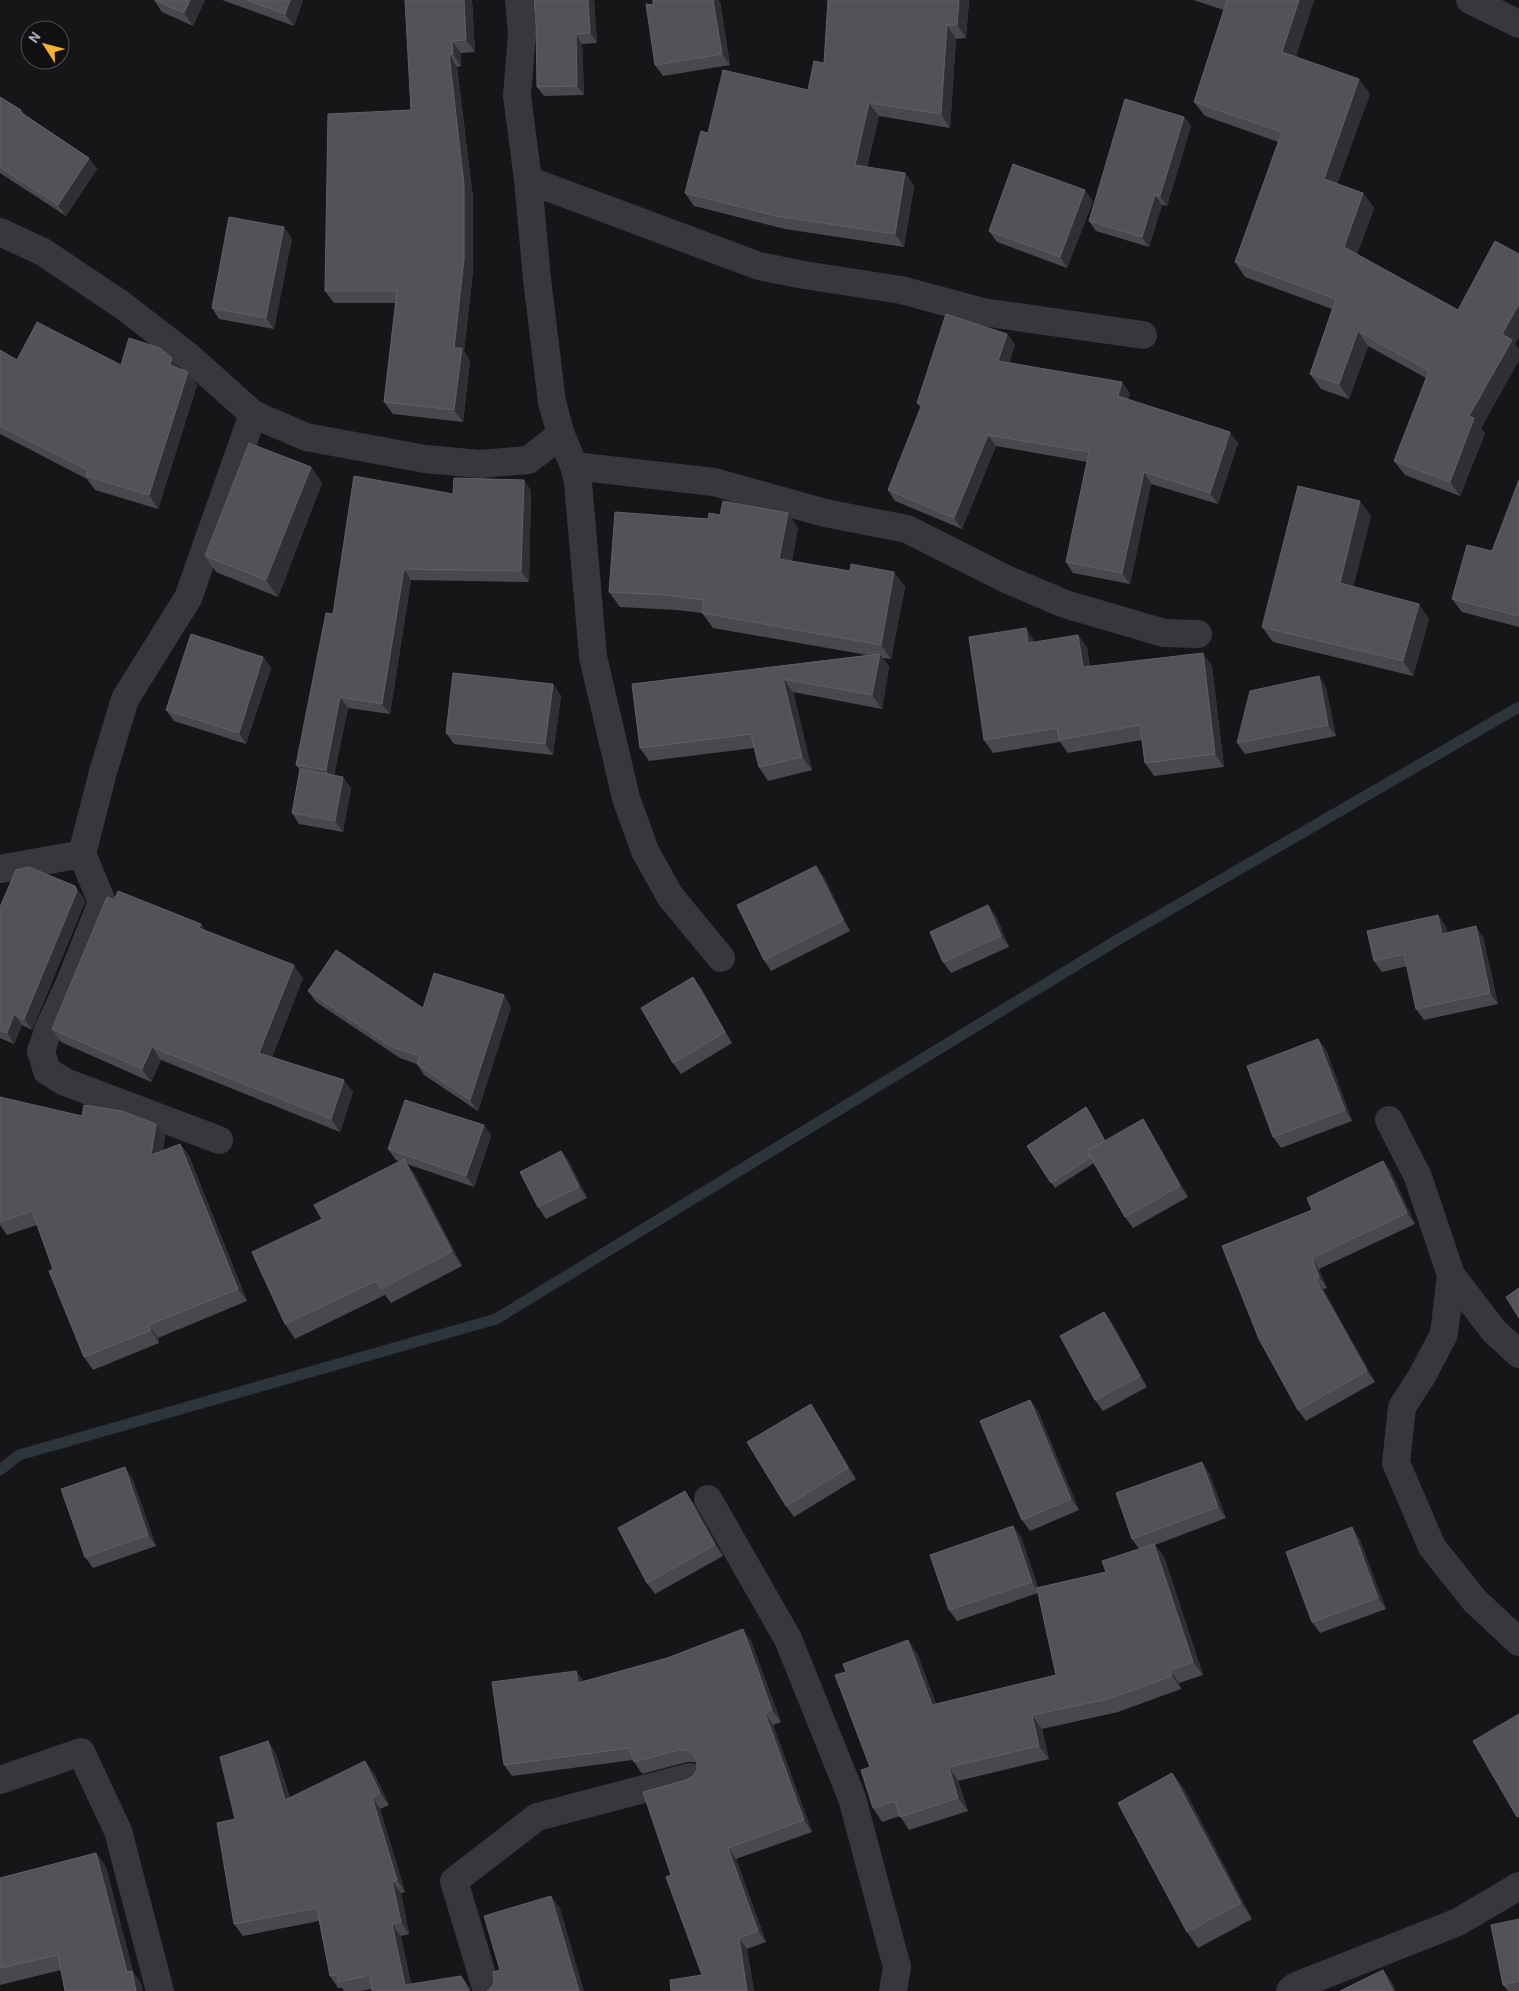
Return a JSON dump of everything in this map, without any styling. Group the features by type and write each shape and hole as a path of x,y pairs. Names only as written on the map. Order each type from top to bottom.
{"street":[{"path":"520,0 522,33 517,96 528,180 536,279 552,402 561,435 574,466 578,482 593,657 626,798 646,851 670,896 721,958"},
{"path":"1470,0 1519,24"},
{"path":"528,180 759,266 901,290 983,312 1143,335"},
{"path":"0,232 43,252 122,305 188,356 253,414 306,437 426,459 480,464 528,460 561,435"},
{"path":"219,1140 65,1082 47,1071 41,1051 102,902 82,854 103,772 125,699 188,598 253,414"},
{"path":"574,466 714,482 825,513 907,529 1006,578 1065,604 1164,633 1198,634"},
{"path":"0,869 82,854"},
{"path":"1389,1120 1418,1178 1450,1275 1494,1331 1519,1354"},
{"path":"1450,1275 1444,1334 1422,1376 1402,1407 1396,1463 1432,1547 1475,1601 1519,1642"},
{"path":"708,1499 788,1639 852,1798 897,1967 893,1991"},
{"path":"0,1780 81,1752 118,1830 160,1991"},
{"path":"487,1991 454,1881 536,1817 690,1777"},
{"path":"1290,1991 1296,1986 1458,1922 1519,1886"}],"building":[{"path":"155,0 190,0 184,13"},
{"path":"247,0 290,0 285,14"},
{"path":"405,0 464,0 466,40 452,41 453,54 449,54 464,185 464,259 454,348 462,348 454,410 384,402 397,291 325,291 328,114 411,110"},
{"path":"534,0 588,0 590,33 576,34 577,86 537,87"},
{"path":"653,0 713,0 722,54 655,65 646,4 653,5"},
{"path":"828,0 959,0 957,25 947,25 941,114 869,103 855,165 905,173 895,234 776,216 685,193 701,131 708,133 723,70 808,90 814,61 824,63"},
{"path":"1227,0 1299,0 1282,52 1359,79 1324,179 1363,193 1344,247 1458,310 1495,241 1519,254 1519,304 1502,334 1512,340 1469,416 1474,418 1450,482 1394,461 1429,371 1358,331 1339,384 1310,374 1336,299 1235,262 1282,132 1194,102"},
{"path":"0,97 89,158 58,205 0,167"},
{"path":"1125,99 1184,117 1160,196 1155,195 1142,237 1089,221"},
{"path":"1013,164 1085,190 1060,257 989,231"},
{"path":"229,217 284,227 266,318 212,308"},
{"path":"946,314 1007,334 998,361 1122,382 1118,396 1230,432 1210,493 1144,472 1122,573 1066,562 1089,452 988,435 954,518 888,490 922,404 917,403"},
{"path":"37,322 121,365 129,338 160,348 172,358 170,365 188,372 149,495 86,476 88,470 0,426 0,350 17,360"},
{"path":"249,443 311,467 266,580 205,556"},
{"path":"354,476 453,494 454,478 524,480 521,571 404,569 382,704 340,697 326,770 296,765 326,613 333,614"},
{"path":"1519,480 1519,616 1452,599 1467,545 1492,551"},
{"path":"1298,486 1360,501 1340,583 1419,604 1403,661 1262,627"},
{"path":"723,501 788,513 779,559 850,571 851,564 894,572 881,645 702,613 704,600 666,595 609,592 615,512 708,519 709,513 720,515"},
{"path":"1026,628 1028,643 1078,635 1083,667 1203,653 1215,754 1145,763 1140,725 1059,740 1057,728 984,740 969,637"},
{"path":"191,634 263,657 239,733 166,710"},
{"path":"880,654 872,695 783,679 802,757 759,767 751,734 640,748 632,684"},
{"path":"453,673 553,684 545,744 446,733"},
{"path":"1319,676 1328,725 1237,743 1250,691"},
{"path":"300,769 343,777 335,821 292,813"},
{"path":"816,866 843,920 764,960 737,905"},
{"path":"29,867 75,886 77,891 24,1019 14,1014 7,1033 0,1030 0,907 16,870"},
{"path":"118,891 201,924 199,928 294,965 259,1053 344,1080 331,1119 152,1047 142,1069 52,1029 107,897 114,900"},
{"path":"988,905 1001,936 943,962 930,932"},
{"path":"1438,915 1442,934 1476,926 1490,993 1416,1009 1404,954 1374,961 1367,931"},
{"path":"336,950 423,1008 434,973 504,995 470,1100 417,1064 420,1056 392,1047 308,991"},
{"path":"693,977 725,1032 673,1063 641,1008"},
{"path":"1318,1039 1345,1110 1273,1137 1247,1066"},
{"path":"0,1097 82,1116 84,1105 122,1111 156,1124 151,1155 180,1144 238,1289 149,1325 151,1330 84,1357 49,1271 53,1269 32,1211 0,1222"},
{"path":"405,1100 484,1125 466,1176 388,1149"},
{"path":"1086,1107 1105,1141 1087,1151 1091,1157 1051,1183 1027,1146"},
{"path":"1143,1119 1180,1186 1125,1217 1087,1151"},
{"path":"561,1151 579,1187 538,1207 520,1172"},
{"path":"404,1159 452,1251 381,1289 376,1281 285,1324 252,1252 322,1219 314,1205"},
{"path":"1383,1161 1407,1213 1312,1258 1319,1277 1315,1278 1367,1371 1298,1410 1259,1339 1222,1246 1312,1210 1307,1198"},
{"path":"1519,1288 1519,1318 1506,1297"},
{"path":"1104,1312 1140,1376 1095,1400 1060,1336"},
{"path":"1030,1400 1071,1499 1022,1520 980,1421"},
{"path":"811,1404 848,1468 786,1506 747,1442"},
{"path":"1202,1462 1218,1507 1132,1539 1116,1493"},
{"path":"125,1467 148,1535 85,1557 61,1489"},
{"path":"685,1491 715,1545 647,1583 618,1528"},
{"path":"1013,1526 1032,1582 949,1610 930,1555"},
{"path":"1352,1527 1378,1598 1312,1622 1286,1552"},
{"path":"1154,1544 1193,1662 1170,1670 1172,1676 1108,1699 1032,1715 1039,1746 949,1767 958,1798 900,1817 895,1801 873,1808 861,1770 870,1767 835,1675 846,1672 843,1664 908,1640 932,1705 1056,1675 1037,1588 1106,1572 1102,1561"},
{"path":"743,1629 772,1710 765,1713 804,1820 728,1848 758,1931 739,1938 747,1991 671,1991 670,1980 702,1975 666,1877 671,1875 643,1792 686,1780 693,1776 697,1769 697,1762 693,1754 686,1750 678,1750 634,1762 629,1748 504,1765 492,1682 576,1671 578,1683 667,1658"},
{"path":"1519,1714 1519,1816 1517,1817 1473,1741"},
{"path":"268,1741 285,1800 365,1761 380,1793 372,1797 397,1880 392,1881 401,1922 392,1924 405,1985 461,1976 469,1991 372,1991 370,1975 338,1982 337,1975 330,1976 317,1908 234,1924 217,1823 235,1819 220,1757"},
{"path":"1172,1773 1241,1903 1187,1932 1118,1803"},
{"path":"96,1853 127,1972 132,1971 136,1991 65,1991 58,1955 0,1968 0,1878"},
{"path":"551,1896 579,1991 487,1991 494,1983 493,1972 500,1970 484,1916"},
{"path":"1519,1919 1519,1981 1503,1985 1491,1925"},
{"path":"1383,1970 1393,1991 1340,1991"}],"waterway":[{"path":"0,1470 19,1455 496,1319 1119,939 1519,707"}]}
